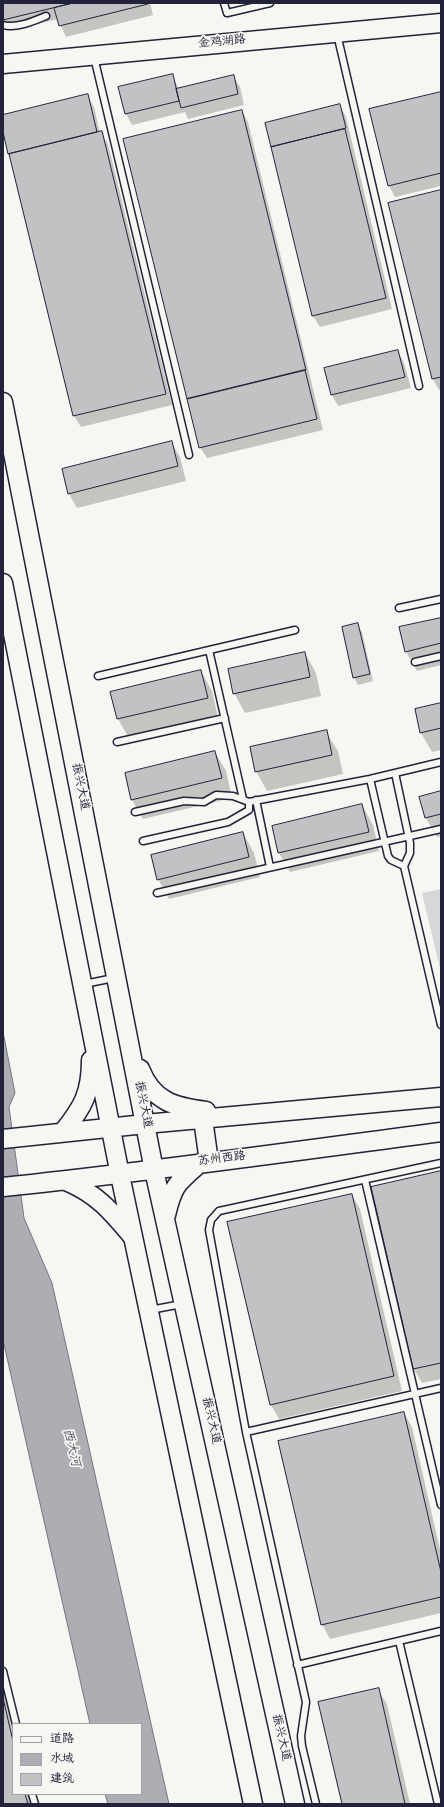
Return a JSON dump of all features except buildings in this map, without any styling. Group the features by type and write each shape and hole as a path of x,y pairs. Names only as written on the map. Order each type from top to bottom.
{"main road":[{"name":"金鸡湖路","path":"3,64 441,23"},
{"name":"振兴大道","path":"3,402 154,1170 295,1804"},
{"path":"3,583 120,1175 253,1804"},
{"path":"55,1133 76,1115 85,1099 91,1080 91,1027"},
{"path":"128,1037 144,1080 151,1089 162,1098 179,1107 235,1116"},
{"path":"3,1139 111,1127 441,1097"},
{"path":"165,1220 171,1195 178,1182 204,1162 203,1119"},
{"name":"苏州西路","path":"3,1187 120,1175 204,1162 441,1132"},
{"path":"58,1181 84,1188 111,1211 134,1237"}],"lane":[{"path":"224,3 226,12 270,3"},
{"path":"3,25 8,26 26,23 46,16"},
{"path":"337,32 420,386"},
{"path":"93,56 189,455"},
{"path":"399,608 441,599"},
{"path":"98,676 295,630"},
{"path":"209,650 225,718 270,867"},
{"path":"415,662 441,656"},
{"path":"117,742 225,718"},
{"path":"135,812 184,801 204,802 216,795 233,796 249,800 370,779 441,762"},
{"path":"395,773 409,836 410,853 404,866 441,1025"},
{"path":"370,779 383,842 388,856 392,860 404,866"},
{"path":"143,841 228,822 249,810 249,800"},
{"path":"157,894 441,829"},
{"path":"83,984 116,977"},
{"path":"316,1804 301,1736 306,1702 246,1432 209,1230 210,1220 219,1211 441,1163"},
{"path":"365,1180 441,1505"},
{"path":"149,1310 184,1304"},
{"path":"246,1432 441,1388"},
{"path":"297,1665 441,1631"},
{"path":"399,1641 438,1804"},
{"path":"3,1671 16,1723"}],"shaded area":[{"path":"441,889 441,973 422,893"}],"water":[{"name":"西大河","path":"3,1032 15,1093 9,1107 24,1218 52,1283 169,1804 108,1804 105,1795 142,1795 142,1723 90,1723 3,1340"}]}
